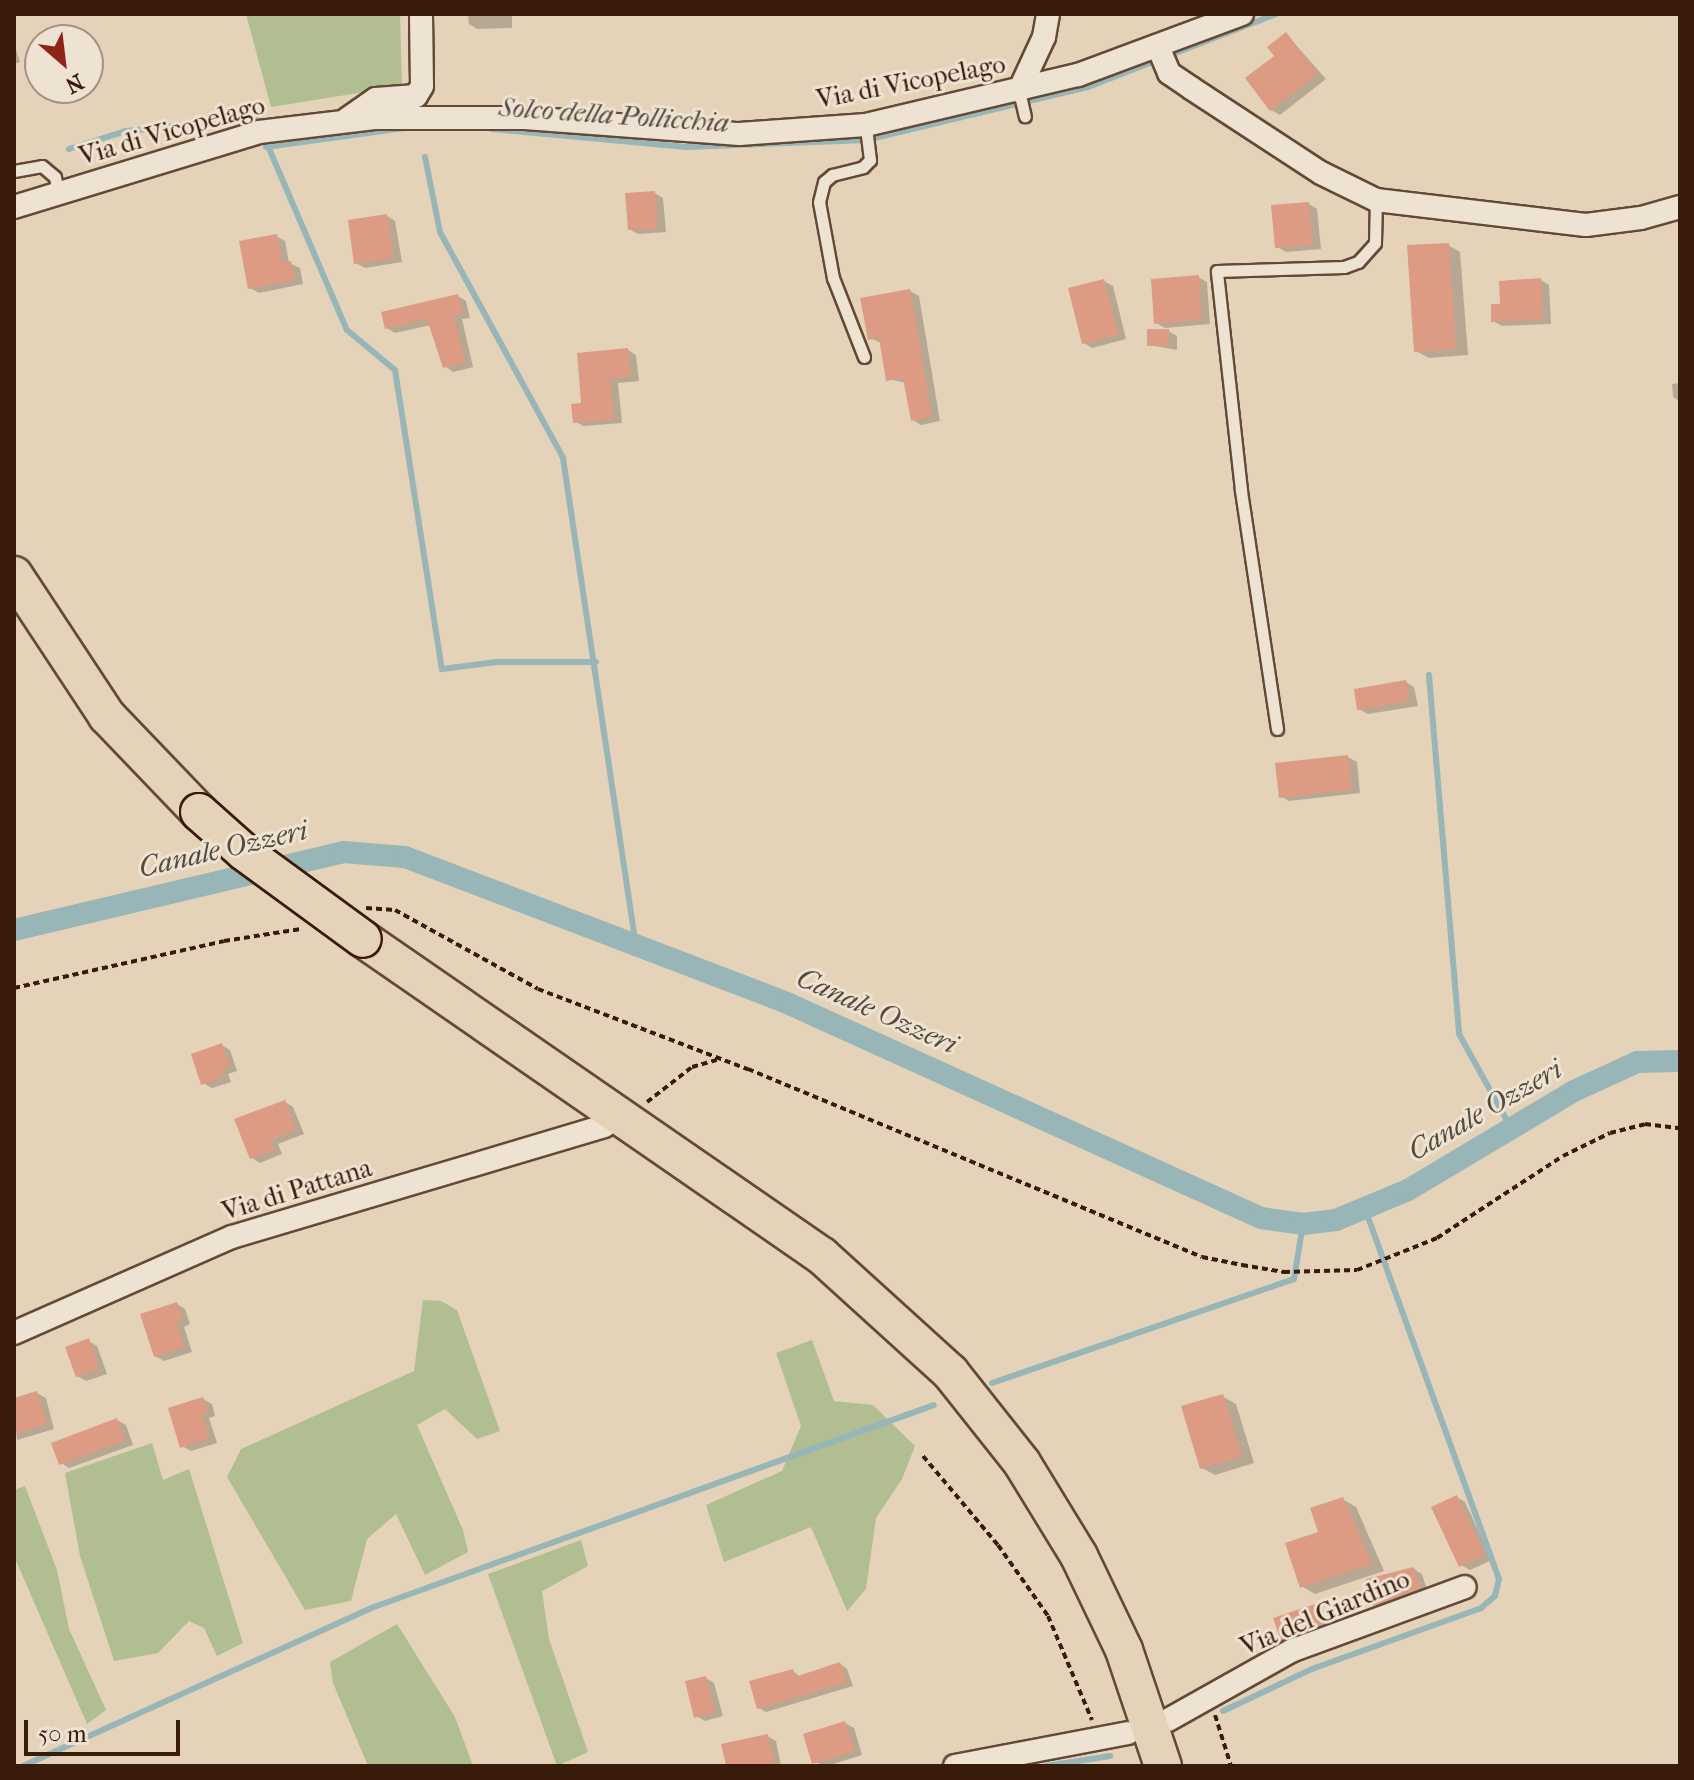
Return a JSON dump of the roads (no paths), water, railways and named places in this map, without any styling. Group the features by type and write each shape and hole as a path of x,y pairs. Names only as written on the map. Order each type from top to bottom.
{"main road":[{"path":"14,575 107,716 199,812 244,852 363,939 822,1256 950,1372 1022,1463 1079,1556 1124,1650 1163,1766"}],"street":[{"path":"345,121 376,99 416,96 422,86 421,14"},
{"path":"1020,95 1044,37 1048,14"},
{"name":"Via di Vicopelago","path":"14,207 259,132 345,121 525,118 739,134 866,128 1020,95 1162,57 1242,14"},
{"path":"1162,57 1321,173 1376,200 1586,225 1641,218 1680,207"},
{"name":"Via di Pattana","path":"14,1333 232,1237 605,1126"},
{"name":"Via del Giardino","path":"1168,1720 1291,1651 1465,1587"},
{"path":"955,1766 1128,1733"}],"lane":[{"path":"1020,95 1025,116"},
{"path":"864,357 833,278 819,202 824,182 863,167 870,160 866,128"},
{"path":"14,171 42,166 55,177 58,193"},
{"path":"1277,729 1241,490 1217,271 1344,267 1358,262 1375,243 1376,200"}],"waterway":[{"name":"Solco della Pollicchia","path":"492,129 686,147 866,140 1088,87 1276,14"},
{"name":"Solco della Pollicchia","path":"69,149 126,131 256,118"},
{"name":"Solco della Pollicchia","path":"266,147 405,128"},
{"path":"268,146 347,330 395,370 442,669 497,662 596,662"},
{"path":"425,157 440,232 563,458 636,945"},
{"path":"1429,675 1459,1034 1511,1128"},
{"name":"Canale Ozzeri","path":"14,930 343,852 405,857 787,1003 1261,1218 1303,1224 1336,1220 1408,1190 1574,1091 1637,1062 1680,1061"},
{"path":"1223,1711 1312,1669 1481,1608 1495,1596 1499,1579 1365,1209"},
{"path":"992,1383 1294,1279 1303,1224"},
{"path":"23,1766 374,1607 934,1405"},
{"path":"1046,1766 1110,1756"}]}
